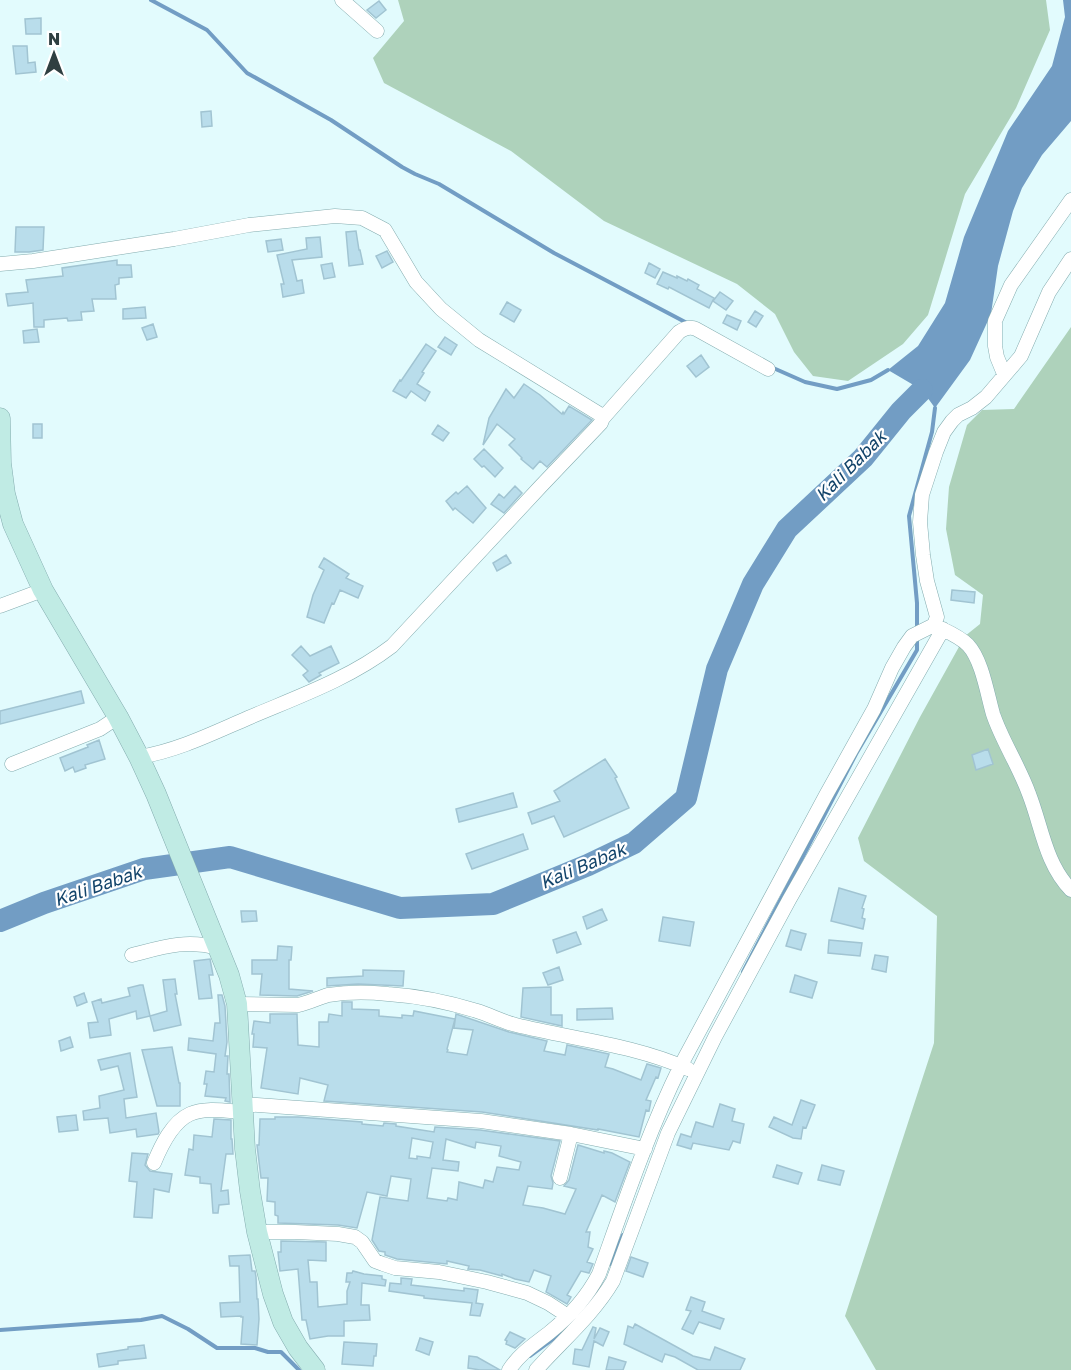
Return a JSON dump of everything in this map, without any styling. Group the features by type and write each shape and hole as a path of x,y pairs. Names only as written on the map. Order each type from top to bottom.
{"street":[{"path":"342,0 377,31"},
{"path":"1004,374 995,346 997,314 1011,285 1071,200"},
{"path":"0,264 163,241 249,225 335,216 362,218 385,230 416,282 441,309 479,340 603,418"},
{"path":"536,1358 548,1334 613,1281 668,1134 689,1069 781,896 937,616 927,581 920,522 922,495 927,477 948,425 958,415 980,402 1021,356 1050,292 1071,259"},
{"path":"139,757 171,750 352,673 393,646 533,493 601,423 679,332 685,328 696,329 768,369"},
{"path":"0,418 2,463 8,508 18,535 43,590 139,757 229,975 237,1004 245,1149 257,1232 273,1294 283,1322 292,1339 314,1367"},
{"path":"0,606 43,590"},
{"path":"928,630 966,643 973,651 994,716 1030,794 1046,849 1053,864 1071,890"},
{"path":"781,896 826,795 874,710 904,646 928,630"},
{"path":"12,764 100,729 118,717"},
{"path":"132,955 188,943 219,948"},
{"path":"237,1004 298,1005 332,995 360,993 433,999 479,1011 513,1025 616,1046 689,1069"},
{"path":"509,1370 536,1358 576,1329 598,1292 599,1275 671,1084 689,1069"},
{"path":"154,1163 161,1144 172,1129 189,1114 243,1108 481,1121 571,1134 645,1149"},
{"path":"560,1178 571,1134"},
{"path":"257,1232 338,1234 355,1238 362,1242 375,1261 382,1264 395,1268 439,1272 527,1293 568,1316"}],"green space":[{"path":"398,0 1046,0 1050,30 1016,108 965,194 928,315 903,344 848,381 813,376 794,352 775,314 737,284 604,221 511,151 384,83 373,58 404,21"},
{"path":"1071,327 1071,1370 876,1370 845,1316 934,1043 937,916 864,861 858,838 920,717 965,636 980,624 983,595 955,575 946,529 949,487 967,425 982,410 1014,409"}],"water":[{"path":"1063,0 1071,0 1071,121 1042,155 1022,188 1013,211 998,266 991,314 970,360 935,408 922,390 888,370 918,346 945,303 964,237 1008,131 1052,66 1065,17"}],"building":[{"path":"379,1 386,10 376,18 367,10"},
{"path":"41,18 41,34 26,34 25,19"},
{"path":"13,46 27,46 28,63 35,62 36,72 16,74"},
{"path":"211,111 212,126 202,127 201,112"},
{"path":"16,227 44,227 43,250 15,252"},
{"path":"356,231 363,264 349,266 346,232"},
{"path":"320,237 322,257 292,260 297,281 302,280 304,293 283,297 281,284 284,284 277,255 307,249 306,238"},
{"path":"281,239 283,250 268,252 266,241"},
{"path":"387,251 393,262 382,268 376,256"},
{"path":"117,260 117,265 131,265 132,277 119,278 119,284 115,285 116,299 92,299 94,311 81,312 82,320 68,321 67,318 44,320 44,327 34,327 33,303 8,306 6,294 28,292 26,280 63,276 62,268"},
{"path":"332,263 335,277 324,279 321,265"},
{"path":"649,263 660,269 655,278 645,273"},
{"path":"663,272 687,281 688,279 699,285 697,289 714,298 709,308 669,287 668,289 657,284"},
{"path":"720,292 733,301 726,310 713,301"},
{"path":"507,302 521,310 514,322 500,314"},
{"path":"145,307 146,318 123,319 123,309"},
{"path":"755,311 763,316 756,327 748,322"},
{"path":"727,315 741,321 737,330 723,323"},
{"path":"153,324 157,337 147,340 142,328"},
{"path":"37,329 39,342 24,343 23,331"},
{"path":"445,337 457,345 451,355 438,347"},
{"path":"426,344 436,351 417,384 430,392 425,401 411,391 406,398 393,391"},
{"path":"701,355 709,367 696,377 687,366"},
{"path":"524,384 562,414 569,406 592,420 547,467 540,461 533,469 521,459 509,445 515,439 497,424 483,445 489,418 506,389 514,398"},
{"path":"33,424 42,424 42,438 33,438"},
{"path":"438,425 449,433 443,441 432,434"},
{"path":"484,449 503,468 495,477 474,459"},
{"path":"467,486 486,508 473,523 455,508 453,510 446,501"},
{"path":"515,486 522,493 504,513 491,504 499,494 504,498"},
{"path":"506,555 511,563 497,571 493,563"},
{"path":"324,558 349,574 346,578 363,586 358,598 340,590 324,623 307,617 313,595 324,570 319,567"},
{"path":"952,590 975,592 974,603 951,600"},
{"path":"301,646 310,656 331,646 339,663 319,673 321,675 309,682 303,675 308,671 292,655"},
{"path":"81,691 84,703 0,724 0,711"},
{"path":"99,740 105,759 85,765 86,768 75,772 73,767 65,771 60,758"},
{"path":"988,749 993,764 976,770 972,755"},
{"path":"605,759 617,777 615,778 629,808 564,837 554,816 532,824 528,813 560,801 554,791"},
{"path":"513,793 517,807 459,822 456,809"},
{"path":"523,834 528,849 472,869 466,854"},
{"path":"839,888 866,896 862,908 864,909 862,918 865,919 863,929 831,921"},
{"path":"602,909 607,920 587,929 583,917"},
{"path":"241,911 256,911 257,921 242,922"},
{"path":"663,917 694,922 690,946 659,941"},
{"path":"791,930 806,934 801,950 786,946"},
{"path":"576,932 581,944 557,953 553,940"},
{"path":"829,940 862,943 860,956 828,953"},
{"path":"278,946 292,947 291,960 289,960 289,989 313,991 297,996 260,995 262,974 252,974 252,960 277,960"},
{"path":"875,955 888,957 886,972 872,969"},
{"path":"210,959 213,975 209,975 212,998 199,999 194,961"},
{"path":"559,967 563,980 548,985 543,973"},
{"path":"363,970 404,971 403,986 358,984 327,986 327,978 363,976"},
{"path":"795,975 817,982 812,998 790,992"},
{"path":"175,979 177,994 175,994 181,1025 154,1031 150,1016 167,1011 163,980"},
{"path":"143,985 150,1016 137,1019 136,1011 109,1019 111,1035 90,1038 88,1023 98,1022 92,1002 101,999 102,1003 130,996 128,988"},
{"path":"551,987 551,1015 562,1015 562,1026 521,1017 523,988"},
{"path":"84,993 87,1002 77,1006 74,997"},
{"path":"218,995 222,995 225,1006 227,1042 225,1056 228,1056 230,1102 225,1101 226,1098 205,1096 206,1071 214,1072 216,1054 188,1050 189,1038 213,1041 215,1023 220,1023"},
{"path":"342,1002 352,1002 352,1009 379,1010 379,1016 402,1018 402,1015 413,1016 414,1011 455,1019 447,1052 467,1055 473,1030 454,1028 456,1014 509,1032 547,1041 544,1051 565,1055 567,1045 609,1054 605,1067 641,1080 647,1064 661,1068 646,1100 651,1101 649,1111 646,1110 639,1137 482,1112 324,1101 328,1085 300,1078 298,1094 261,1088 267,1048 253,1047 254,1021 270,1023 270,1014 297,1014 298,1045 319,1047 319,1022 328,1022 329,1014 342,1016"},
{"path":"612,1008 613,1019 577,1020 577,1009"},
{"path":"70,1037 73,1047 61,1051 59,1041"},
{"path":"172,1047 180,1083 180,1106 157,1106 142,1050"},
{"path":"130,1053 137,1097 124,1099 126,1118 156,1113 158,1134 137,1137 136,1129 110,1133 108,1118 84,1120 83,1111 100,1108 99,1096 124,1090 118,1066 101,1070 98,1060"},
{"path":"801,1100 815,1105 806,1128 803,1127 801,1139 793,1138 769,1127 774,1117 792,1125"},
{"path":"720,1104 735,1109 732,1121 744,1124 740,1143 733,1141 729,1150 693,1143 691,1149 677,1145 681,1134 691,1137 696,1122 713,1127"},
{"path":"76,1115 78,1130 59,1132 57,1117"},
{"path":"275,1117 298,1117 383,1126 384,1123 434,1132 435,1127 480,1130 560,1141 551,1176 552,1189 528,1186 523,1205 565,1214 576,1189 564,1186 569,1180 578,1145 604,1153 604,1151 612,1153 630,1162 615,1202 602,1195 586,1232 590,1232 588,1247 593,1249 587,1262 593,1264 589,1273 581,1271 567,1295 571,1297 567,1304 546,1292 551,1276 534,1270 529,1282 502,1274 502,1276 468,1269 469,1266 447,1261 447,1264 397,1259 379,1251 372,1240 380,1197 408,1201 411,1179 391,1176 387,1196 367,1192 357,1228 278,1223 278,1216 275,1215 275,1202 267,1201 268,1178 261,1178 257,1145 259,1145 260,1119 275,1119","holes":["412,1138 433,1142 430,1158 417,1156 417,1159 409,1158","446,1139 475,1148 476,1142 501,1146 499,1156 521,1162 519,1170 497,1167 493,1182 485,1180 483,1188 459,1182 457,1200 427,1198 432,1168 458,1171 459,1162 443,1160"]},
{"path":"214,1119 231,1120 233,1154 226,1154 221,1191 228,1190 229,1204 219,1205 218,1213 213,1213 211,1184 200,1183 200,1177 185,1175 189,1149 193,1150 194,1135 212,1137"},
{"path":"132,1153 148,1154 145,1165 150,1171 172,1174 169,1192 154,1189 152,1218 134,1217 137,1182 129,1181"},
{"path":"777,1165 802,1173 798,1184 773,1177"},
{"path":"822,1165 844,1171 840,1185 818,1180"},
{"path":"281,1241 326,1242 326,1261 308,1260 310,1282 317,1282 318,1307 347,1304 350,1282 346,1282 347,1273 353,1271 382,1276 382,1279 386,1280 385,1286 362,1283 361,1305 369,1305 370,1320 344,1321 344,1336 310,1339 306,1320 302,1320 298,1269 280,1271 278,1252 281,1252"},
{"path":"250,1255 252,1271 255,1271 258,1299 257,1345 241,1344 243,1317 221,1317 220,1303 240,1302 239,1266 230,1266 229,1256"},
{"path":"631,1257 648,1263 643,1277 626,1271"},
{"path":"401,1278 412,1279 411,1285 464,1291 464,1288 478,1290 476,1303 483,1304 480,1316 470,1315 472,1303 424,1298 424,1296 389,1291 390,1283 401,1284"},
{"path":"691,1297 705,1302 702,1311 724,1319 720,1329 699,1322 693,1334 682,1329 691,1311 686,1310"},
{"path":"635,1324 693,1356 710,1360 715,1347 745,1359 740,1370 698,1370 665,1354 662,1362 624,1344 628,1326 633,1328"},
{"path":"593,1327 596,1328 594,1339 600,1328 609,1332 603,1346 594,1341 589,1367 573,1364 575,1349 582,1350"},
{"path":"510,1332 525,1339 515,1348 506,1344 505,1340"},
{"path":"420,1338 433,1342 429,1355 416,1350"},
{"path":"344,1342 377,1344 373,1366 342,1364"},
{"path":"144,1345 146,1358 118,1361 118,1364 99,1367 97,1354"},
{"path":"469,1356 477,1357 500,1370 468,1368"},
{"path":"609,1357 626,1362 623,1370 606,1370"}],"waterway":[{"path":"151,0 207,30 247,73 331,120 402,167 439,184 554,253 687,323"},
{"path":"771,367 805,382 837,389 871,380 888,370"},
{"name":"Kali Babak","path":"0,921 44,903 144,869 230,857 400,908 493,904 588,865 634,843 686,798 717,669 753,584 787,529 863,458 901,411 922,390"},
{"path":"917,629 917,603 909,516 932,432 935,408"},
{"path":"743,972 856,754 917,650 917,636"},
{"path":"610,1264 623,1235"},
{"path":"0,1330 141,1320 162,1316 188,1329 217,1348 255,1348 268,1352 281,1352 299,1370"},
{"path":"530,1356 567,1329"}]}
